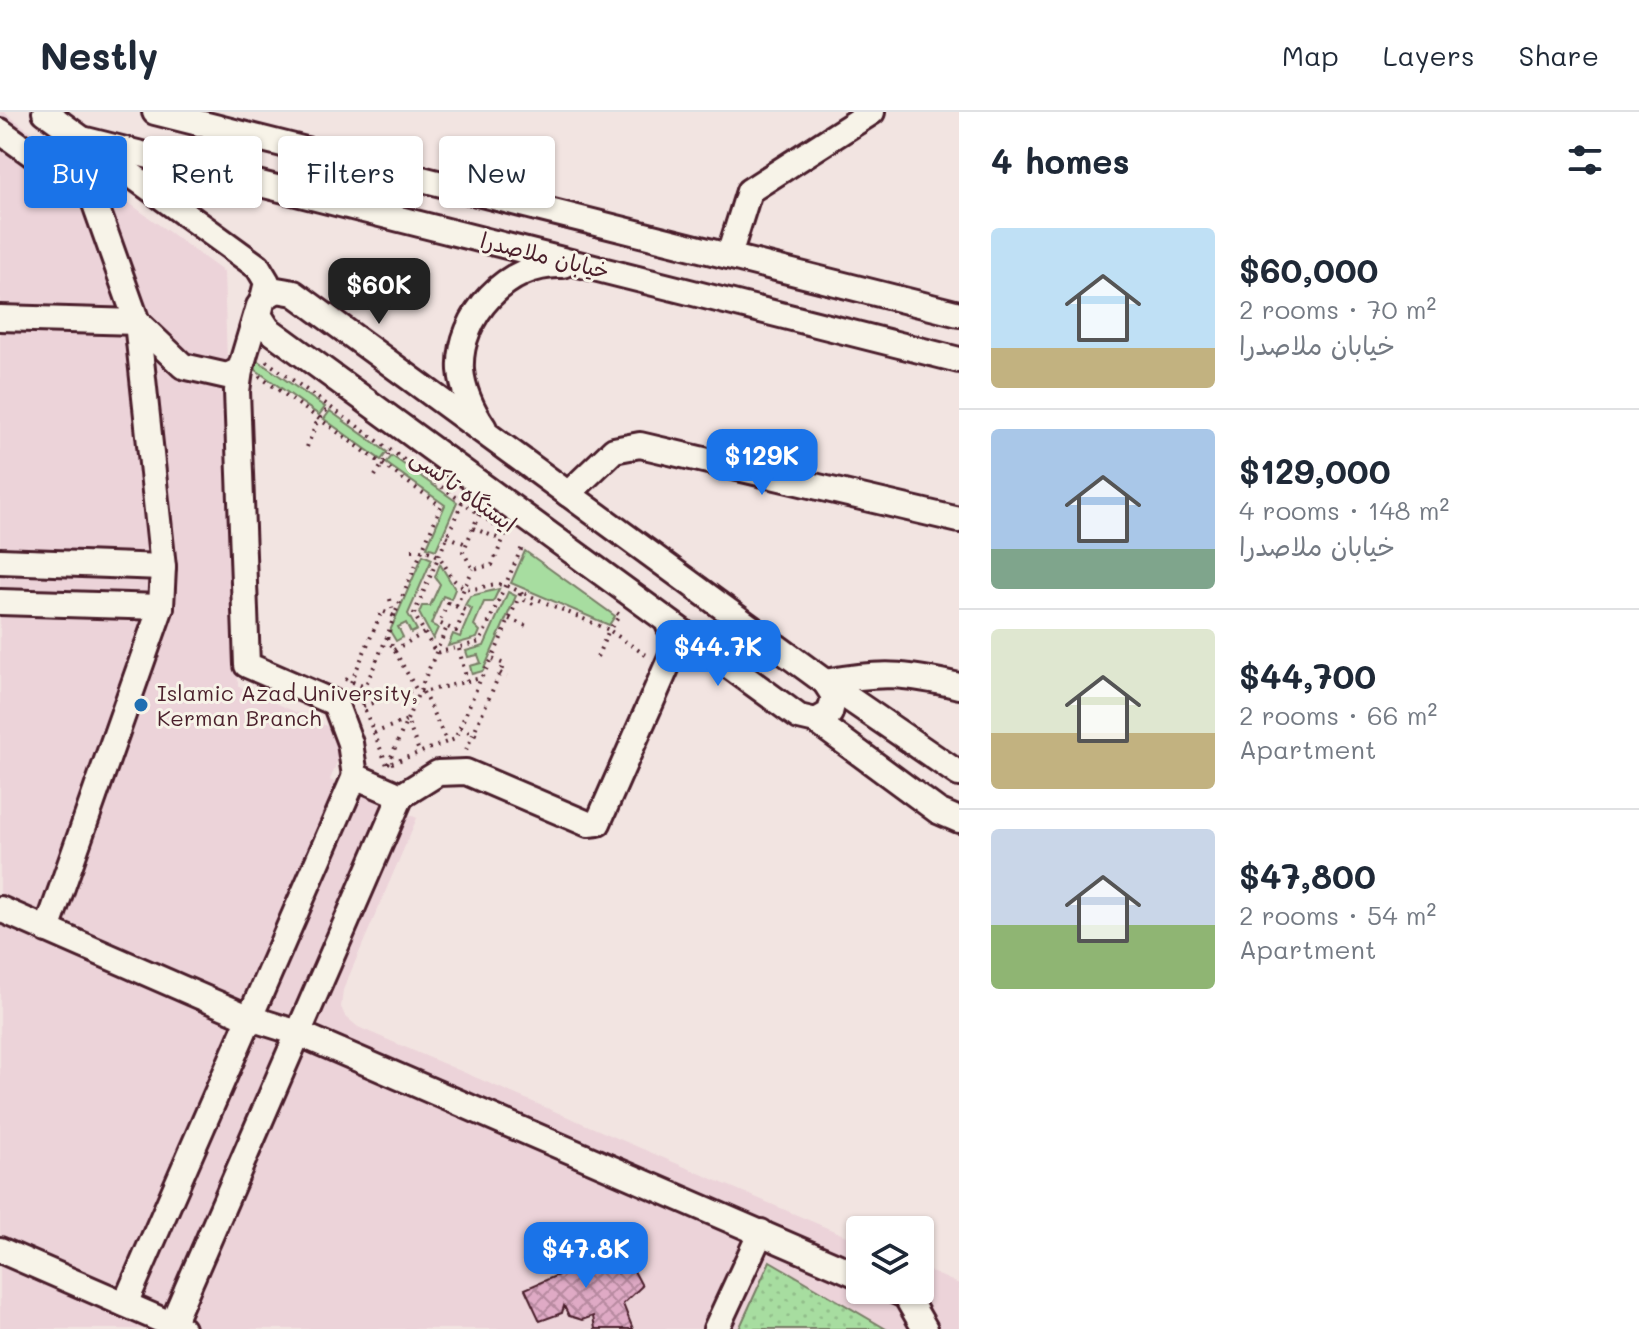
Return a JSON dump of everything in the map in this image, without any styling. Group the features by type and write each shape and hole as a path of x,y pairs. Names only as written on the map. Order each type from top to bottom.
{"street":[{"name":"خیابان ملاصدرا","path":"45,112 78,136"},
{"name":"خیابان ملاصدرا","path":"155,112 959,314"},
{"path":"729,255 749,191 872,112"},
{"path":"0,131 93,198 137,322 163,567 161,607 47,930"},
{"name":"خیابان ملاصدرا","path":"127,150 959,360"},
{"path":"125,1304 355,776 350,743 335,703 247,665 237,391 250,366 267,282 258,267 127,172"},
{"path":"490,437 469,406 461,369 467,332 485,300 514,276 550,264 587,266"},
{"path":"959,774 825,682 294,293 277,290 261,302 259,315 268,329 799,717 816,721 938,811 959,820"},
{"path":"0,318 137,322 183,366 227,376 250,366"},
{"name":"ایستگاه تاکسی","path":"268,329 269,350 493,524 626,606 682,632"},
{"path":"568,494 614,450 640,445 959,520"},
{"path":"0,561 163,567"},
{"path":"0,602 161,607"},
{"path":"0,1250 177,1327 298,1033 401,796 429,777 452,771 466,772 588,824 598,823 682,632"},
{"path":"825,682 890,674 959,686"},
{"path":"816,721 830,713 834,705 831,688 825,682"},
{"path":"355,776 401,796"},
{"path":"0,909 250,1018 298,1033 846,1270"},
{"path":"716,1329 761,1232"},
{"path":"911,1304 925,1329"}],"path":[{"path":"250,366 329,407 535,554"},
{"path":"250,366 441,506 360,698 387,765"},
{"path":"307,447 329,407"},
{"path":"375,476 391,451"},
{"path":"436,653 414,614 462,502"},
{"path":"473,528 493,524"},
{"path":"473,528 493,524"},
{"path":"493,524 502,540"},
{"path":"493,524 502,540"},
{"path":"473,528 463,552 473,569"},
{"path":"447,536 466,544"},
{"path":"473,569 492,565 502,540"},
{"path":"436,653 480,642 523,545"},
{"path":"412,550 422,550 443,558 457,584 472,590 505,585 609,630 653,660"},
{"path":"456,606 473,569"},
{"path":"521,592 524,600 538,606"},
{"path":"387,765 455,739 521,592"},
{"path":"390,599 394,616"},
{"path":"448,603 465,610 456,631 447,627 439,623 448,603"},
{"path":"597,657 609,630 620,615 608,606"},
{"path":"347,690 348,680 382,611 394,616"},
{"path":"509,619 529,627"},
{"path":"383,776 447,627"},
{"path":"394,650 424,633"},
{"path":"387,637 447,742"},
{"path":"459,648 467,681"},
{"path":"466,751 504,664 492,659"},
{"path":"500,673 507,677"},
{"path":"363,706 481,678"},
{"path":"348,680 365,687"},
{"path":"407,720 429,777"},
{"path":"374,733 407,720"},
{"path":"460,728 481,737"}],"shaded area":[{"name":"Islamic Azad University, Kerman Branch","path":"0,112 4,112 37,136 24,136 24,208 127,208 127,201 224,272 238,686 331,728 337,734 341,752 330,780 417,818 343,990 341,1007 345,1016 358,1027 846,1236 846,1304 934,1304 934,1273 959,1284 959,1329 0,1329"}],"green space":[{"path":"258,361 325,407 319,415 256,370 255,363"},
{"path":"330,411 387,452 381,460 324,419"},
{"path":"392,456 457,502 436,550 427,547 445,505 386,463"},
{"path":"525,551 615,616 609,625 511,583"},
{"path":"423,555 432,559 408,614 417,630 411,633 406,623 398,627 403,637 396,641 390,631"},
{"path":"440,564 455,589 451,599 443,596 431,624 438,628 433,639 419,613 422,606 430,606 440,584 435,577"},
{"path":"499,589 493,602 484,602 474,625 480,631 477,638 448,646 453,634 460,637 472,609 465,605 470,596"},
{"path":"508,592 516,596 483,671 472,674 470,666 481,663 478,655 468,657 466,651 484,646"},
{"path":"770,1261 886,1329 739,1329"}],"building":[{"path":"576,1243 583,1260 608,1249 618,1273 632,1267 642,1286 623,1304 633,1329 595,1329 593,1316 582,1320 569,1316 564,1306 562,1313 540,1321 525,1289 558,1275 551,1255"}],"place":[{"name":"Islamic Azad University, Kerman Branch","path":"141,705"}]}
